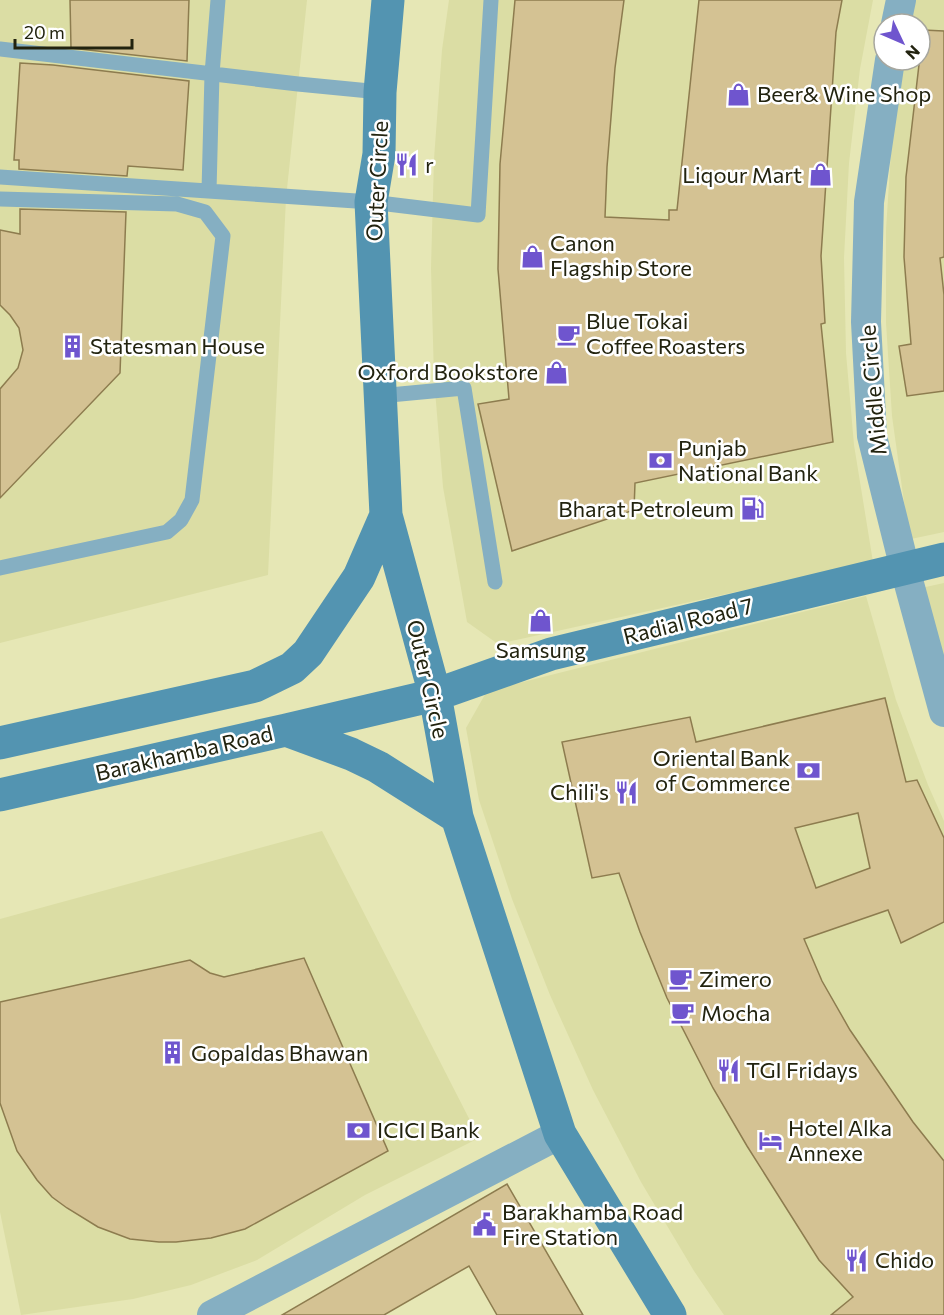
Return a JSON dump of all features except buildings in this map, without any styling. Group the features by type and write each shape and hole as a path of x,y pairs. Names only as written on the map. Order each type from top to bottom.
{"main road":[{"name":"Outer Circle","path":"388,0 380,92 380,154 371,202 386,515 435,695 457,817 560,1134 669,1315"},
{"path":"0,743 255,686 292,668 308,653 359,577 386,515"},
{"name":"Radial Road 7","path":"286,730 435,695 551,654 944,559"},
{"name":"Barakhamba Road","path":"0,795 286,730 351,754 378,767 457,817"}],"street":[{"name":"Middle Circle","path":"888,72 869,202 866,322 873,436 905,569 944,712"},
{"path":"212,1315 560,1134"}],"lane":[{"path":"209,191 212,74 218,0"},
{"path":"0,177 371,202 478,215 492,0"},
{"path":"0,49 380,92"},
{"path":"0,199 177,204 205,212 223,236 192,500 181,520 167,532 0,568"},
{"path":"379,396 464,388 495,582"}],"shaded area":[{"path":"0,0 307,0 286,198 268,575 0,643"},
{"path":"449,0 873,0 860,69 849,163 844,258 846,353 854,445 873,562 498,644 467,622 443,487 434,378 431,268 434,159 442,50"},
{"path":"914,0 944,0 944,532 911,539 892,416 886,323 886,230 892,136 901,72 932,72 932,12 912,12"},
{"path":"944,583 944,670 921,588"},
{"path":"866,596 896,700 944,821 944,1315 724,1315 694,1271 641,1182 593,1090 550,995 512,899 479,800 466,728 487,691"},
{"path":"322,831 479,1138 365,1195 257,1260 191,1285 133,1299 21,1315 0,1212 0,919"}],"place":[{"name":"Beer& Wine Shop","path":"739,94"},
{"name":"r","path":"407,165"},
{"name":"Liqour Mart","path":"820,175"},
{"name":"Canon Flagship Store","path":"532,256"},
{"name":"Blue Tokai Coffee Roasters","path":"568,334"},
{"name":"Statesman House","path":"72,346"},
{"name":"Oxford Bookstore","path":"556,372"},
{"name":"Punjab National Bank","path":"660,461"},
{"name":"Bharat Petroleum","path":"752,509"},
{"name":"Samsung","path":"541,621"},
{"name":"Oriental Bank of Commerce","path":"808,771"},
{"name":"Chili's","path":"627,792"},
{"name":"Zimero","path":"681,979"},
{"name":"Mocha","path":"683,1013"},
{"name":"Gopaldas Bhawan","path":"173,1053"},
{"name":"TGI Fridays","path":"728,1070"},
{"name":"ICICI Bank","path":"359,1130"},
{"name":"Hotel Alka Annexe","path":"770,1141"},
{"name":"Barakhamba Road Fire Station","path":"484,1225"},
{"name":"Chido","path":"857,1260"}]}
